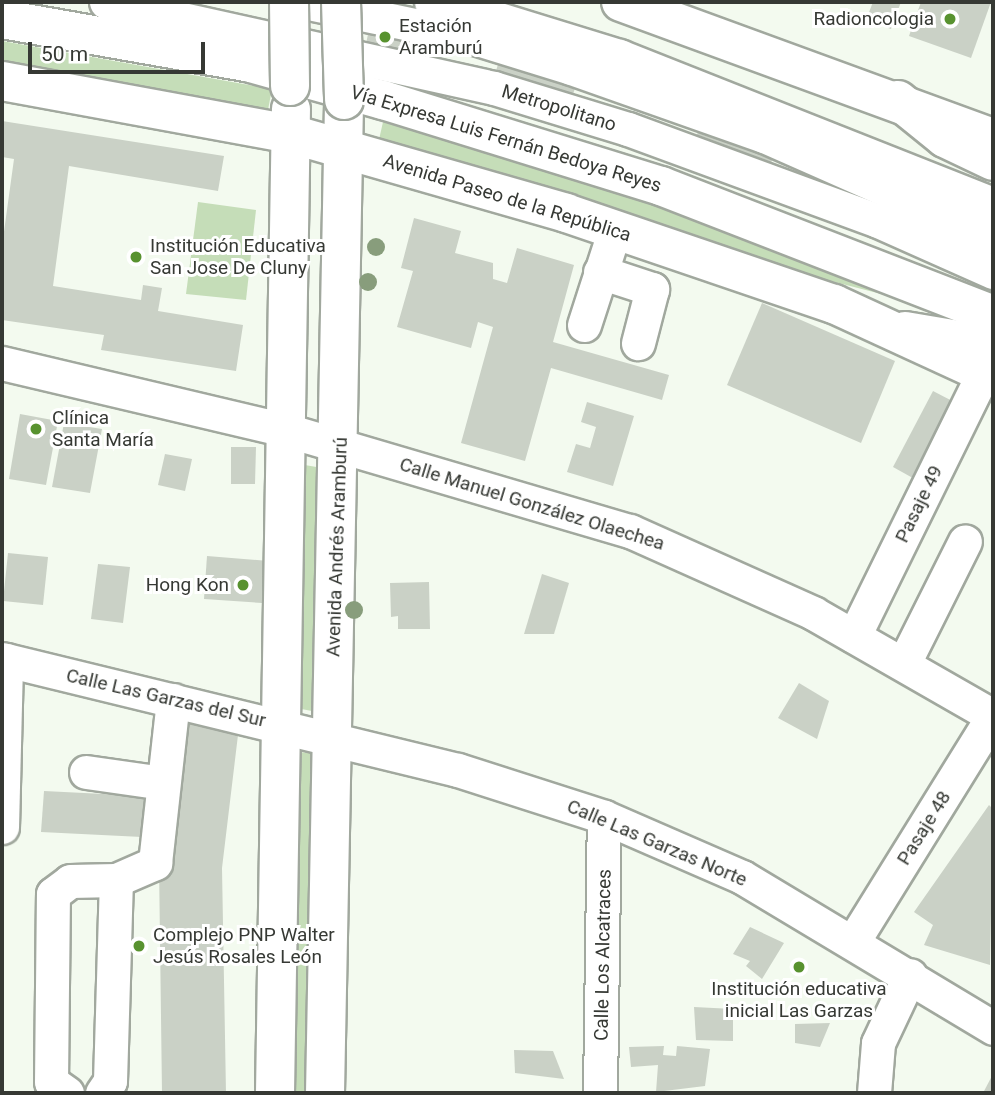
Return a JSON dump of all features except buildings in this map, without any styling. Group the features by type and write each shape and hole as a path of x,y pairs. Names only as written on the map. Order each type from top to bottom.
{"main road":[{"path":"275,1093 291,134 289,2"},
{"name":"Avenida Andrés Aramburú","path":"325,1093 346,150 341,2"},
{"path":"433,2 619,59 993,207"},
{"path":"621,2 898,100 993,138"},
{"name":"Vía Expresa Luis Fernán Bedoya Reyes","path":"2,19 251,63 383,100 661,186 993,315"},
{"name":"Avenida Paseo de la República","path":"2,81 291,134 404,166 615,229 905,331 964,341 990,368"},
{"path":"898,100 945,138 993,161"},
{"path":"345,208 367,181 404,166"}],"street":[{"name":"Metropolitano","path":"106,2 494,88 628,129 878,221 993,272"},
{"name":"Metropolitano","path":"304,2 471,37 571,68 764,136 993,237"},
{"path":"584,325 615,229"},
{"path":"600,272 653,289 638,343"},
{"name":"Calle Manuel González Olaechea","path":"2,363 286,430 661,542 854,636 993,716"},
{"name":"Pasaje 49","path":"854,636 990,368"},
{"path":"904,663 965,541"},
{"path":"2,827 4,659"},
{"name":"Calle Las Garzas del Sur","path":"4,659 331,737"},
{"path":"67,1093 51,1082 53,894 71,881 116,880 155,863 173,700"},
{"name":"Pasaje 48","path":"854,940 993,716"},
{"name":"Calle Las Garzas Norte","path":"331,737 604,817 731,872 854,940 993,1028"},
{"path":"86,772 163,783"},
{"name":"Calle Los Alcatraces","path":"600,1093 604,817"},
{"path":"102,1093 110,1081 116,880"},
{"path":"874,1093 878,1043 910,975"}],"green space":[{"path":"2,41 272,89 268,110 2,68"},
{"path":"383,122 727,221 920,304 749,260 378,144"},
{"path":"198,202 256,210 246,300 186,294"},
{"path":"299,464 328,469 317,712 291,707"},
{"path":"290,752 321,753 315,1093 284,1093"}],"place":[{"name":"Radioncologia","path":"950,19"},
{"name":"Estación Aramburú","path":"385,37"},
{"name":"Institución Educativa San Jose De Cluny","path":"136,257"},
{"name":"Clínica Santa María","path":"36,429"},
{"name":"Hong Kon","path":"243,585"},
{"name":"Complejo PNP Walter Jesús Rosales León","path":"139,946"},
{"name":"Institución educativa inicial Las Garzas","path":"799,967"}]}
